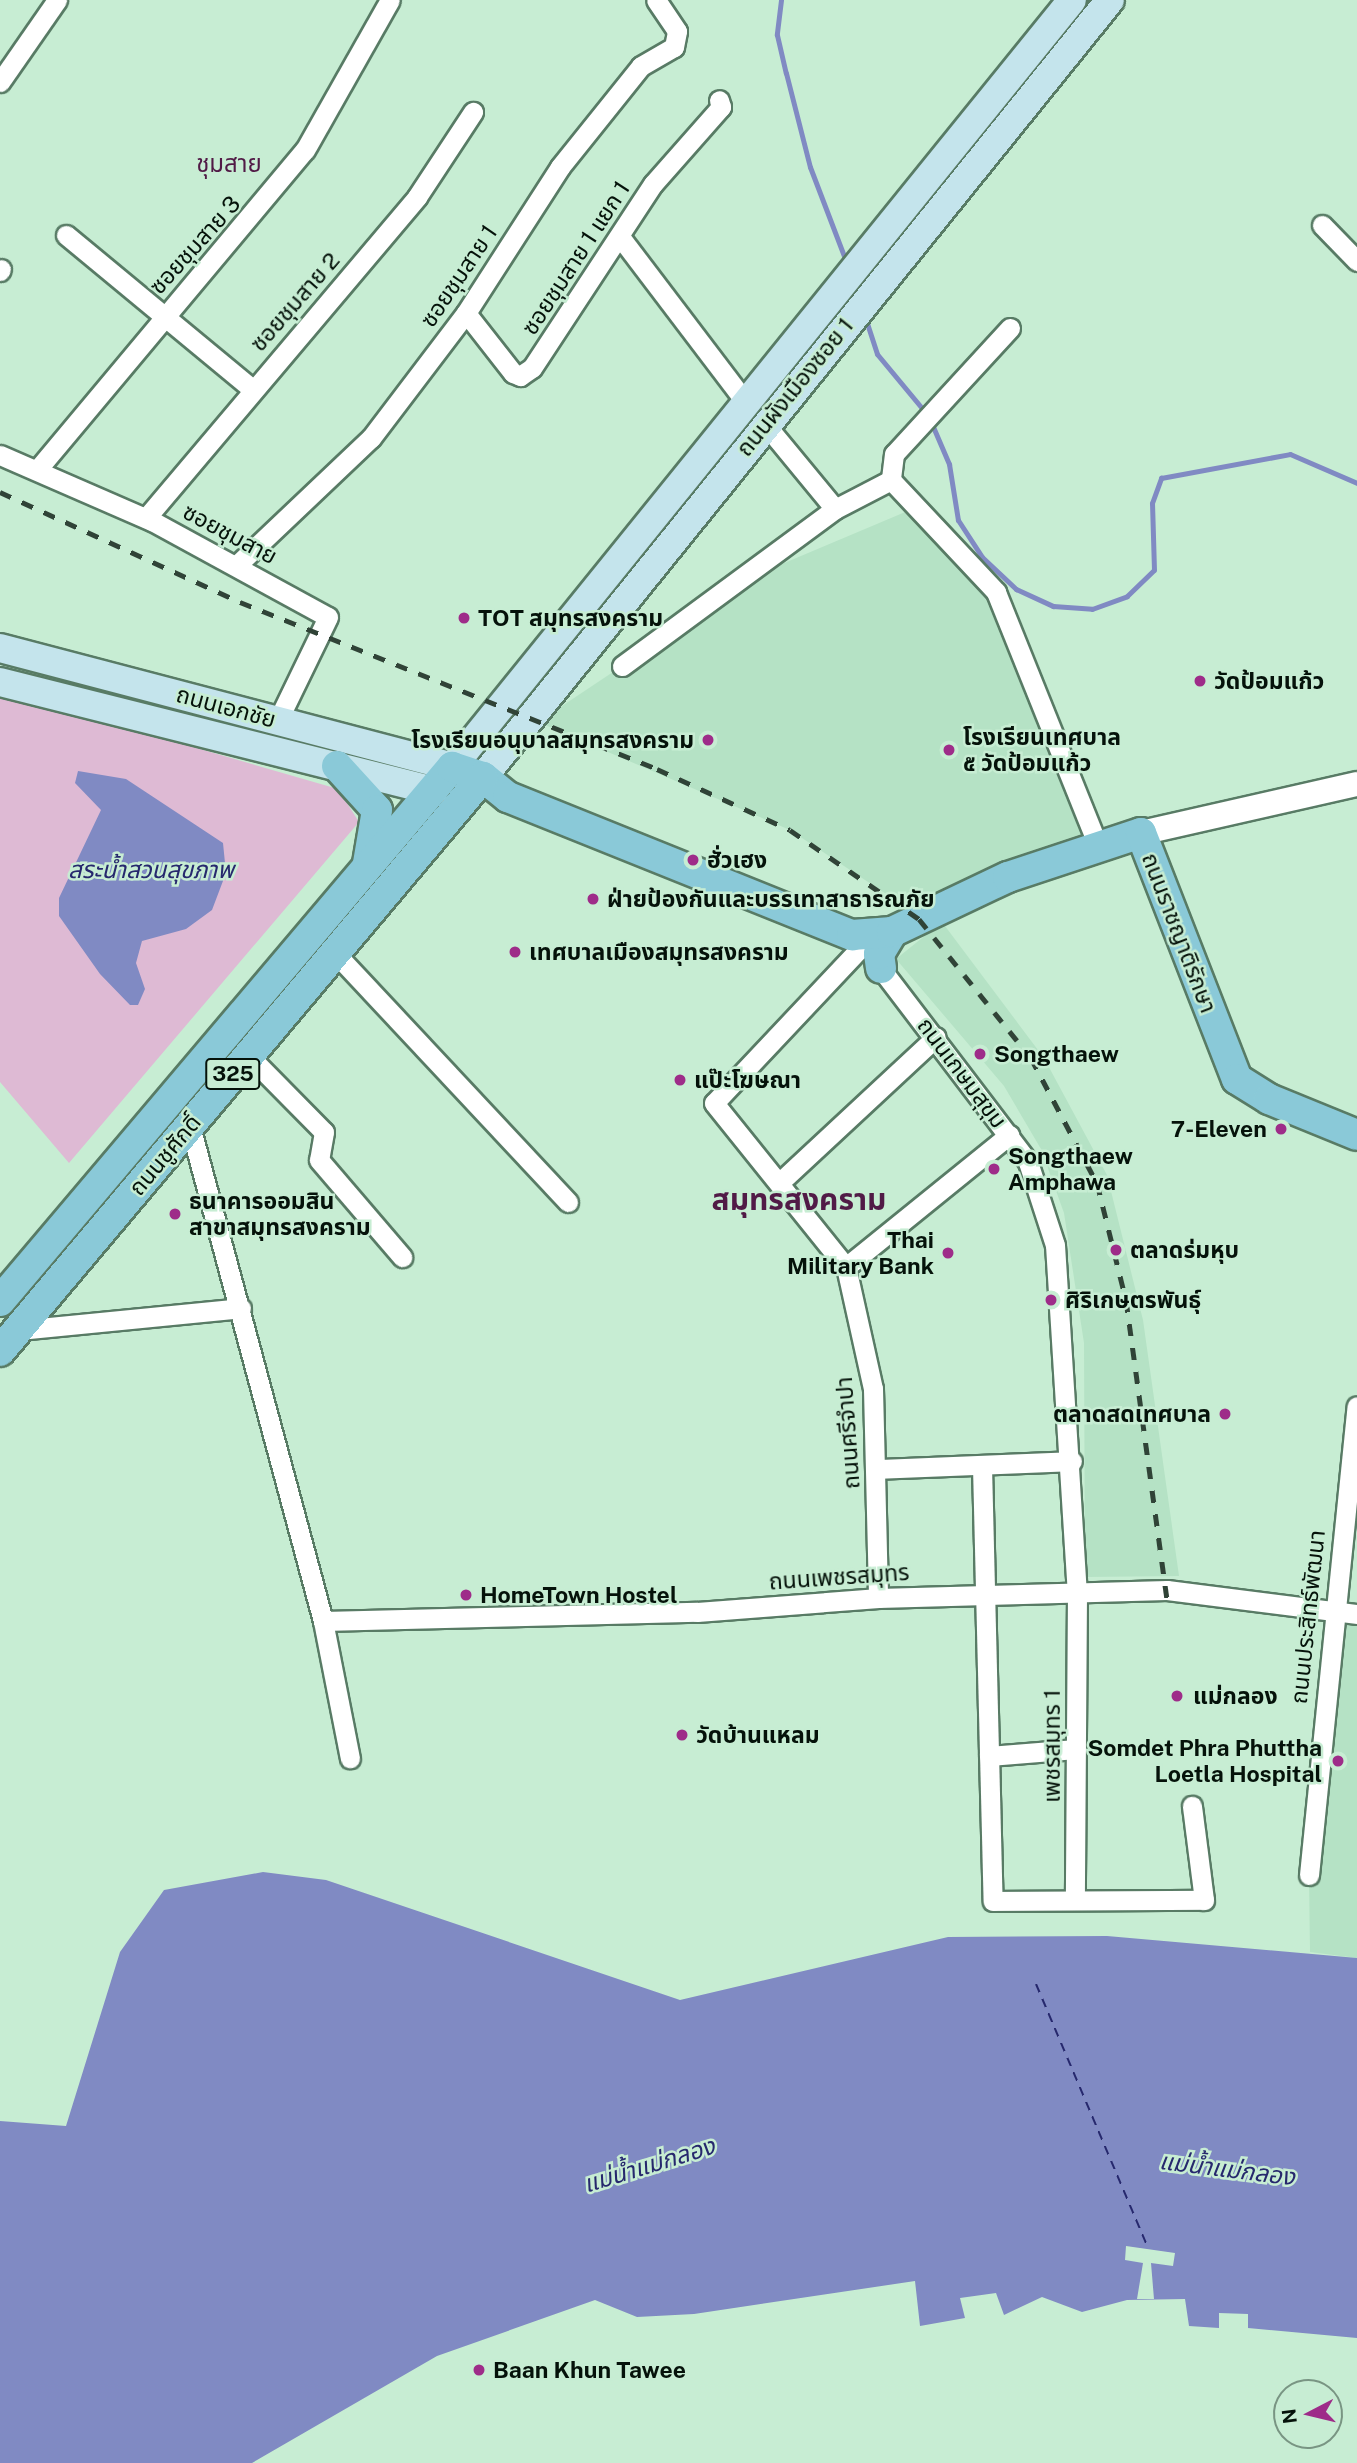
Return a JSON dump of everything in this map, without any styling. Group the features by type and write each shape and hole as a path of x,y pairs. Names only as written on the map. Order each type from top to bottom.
{"main road":[{"name":"ถนนผังเมืองซอย 1","path":"452,767 528,667 743,399 1072,0"},
{"name":"ถนนผังเมืองซอย 1","path":"475,788 552,686 1110,0"},
{"name":"ถนนเอกชัย","path":"0,648 452,767"},
{"path":"528,667 552,686"},
{"name":"ถนนเอกชัย","path":"0,681 434,791"},
{"path":"337,766 377,810 367,866"},
{"path":"452,767 475,788"},
{"name":"ถนนชูศักดิ์","path":"0,1301 292,950 434,791 452,767"},
{"path":"434,791 475,788"},
{"name":"ถนนชูศักดิ์","path":"9,1341 475,788"},
{"name":"ถนนเกษมสุขุม","path":"475,788 508,796 858,940"},
{"name":"ถนนราชญาติรักษา","path":"858,940 892,932 1097,843 1141,833 1237,1079 1269,1099 1357,1135"},
{"path":"881,968 879,954 892,932"},
{"path":"292,950 326,963"}],"street":[{"path":"1,72 57,0"},
{"name":"ซอยชุมสาย 3","path":"37,471 164,316 247,226 304,150 390,0"},
{"name":"ซอยชุมสาย 1","path":"237,565 371,438 466,313 560,167 641,66 674,47 677,31 656,0"},
{"name":"ซอยชุมสาย 1 แยก 1","path":"466,313 520,376 621,238 653,184 713,119 719,100"},
{"name":"ซอยชุมสาย 2","path":"146,518 252,389 417,197 473,112"},
{"path":"1322,225 1357,261"},
{"path":"66,235 252,389"},
{"path":"621,238 743,399"},
{"path":"1010,328 934,408 921,431 894,454 891,480 996,592 1097,843"},
{"path":"765,424 835,509"},
{"name":"ซอยชุมสาย","path":"0,456 146,518 237,565 328,617 278,720"},
{"path":"622,666 835,509 891,480"},
{"path":"1141,833 1357,784"},
{"name":"ถนนเกษมสุขุม","path":"858,940 936,1037 1028,1162 1055,1245 1072,1461 1077,1593"},
{"name":"ถนนศรีจำปา","path":"858,940 713,1103 846,1267 873,1390 877,1469 878,1598"},
{"path":"326,963 568,1202"},
{"path":"779,1183 936,1037"},
{"path":"248,1055 324,1132 319,1160 402,1257"},
{"path":"190,1126 323,1621 350,1758"},
{"path":"846,1267 1009,1135"},
{"path":"9,1341 241,1308"},
{"name":"ถนนประสิทธ์พัฒนา","path":"1309,1875 1331,1611 1357,1406"},
{"path":"877,1469 1072,1461"},
{"path":"982,1466 993,1901 1204,1900 1192,1807"},
{"name":"ถนนเพชรสมุทร","path":"323,1621 697,1612 878,1598 1167,1590 1357,1614"},
{"name":"เพชรสมุทร 1","path":"1075,1900 1077,1593"},
{"path":"989,1756 1076,1749"}],"shaded area":[{"name":"โรงเรียนเทศบาล ๕ วัดป้อมแก้ว","path":"910,510 996,592 1097,843 919,919 907,896 895,900 790,830 538,722 763,572"},
{"path":"0,691 338,789 359,822 69,1163 0,1082"},
{"path":"942,922 1044,1058 1107,1175 1143,1320 1179,1576 1085,1577 1084,1343 1064,1213 1041,1149 1004,1086 896,959"},
{"name":"Somdet Phra Phuttha Loetla Hospital","path":"1331,1611 1357,1614 1357,1958 1310,1952 1309,1875"}],"water":[{"name":"สระน้ำสวนสุขภาพ","path":"78,771 126,779 223,843 226,873 212,910 186,929 142,941 136,963 145,989 138,1005 130,1005 100,974 59,916 59,898 101,810 75,783"},
{"name":"แม่น้ำแม่กลอง","path":"263,1872 326,1880 680,2000 948,1937 1107,1936 1357,1958 1357,2338 1248,2328 1248,2314 1219,2313 1219,2328 1189,2326 1185,2299 1127,2300 1082,2312 1042,2297 1004,2315 996,2293 960,2298 965,2318 920,2326 915,2281 694,2314 637,2317 595,2300 437,2356 252,2463 0,2463 0,2121 66,2126 120,1952 164,1890"}],"pier":[{"path":"1126,2246 1175,2253 1173,2266 1151,2263 1154,2299 1137,2299 1143,2263 1125,2260"}],"waterway":[{"path":"781,0 777,35 786,73 810,167 847,264"},
{"path":"865,317 877,354 926,413"},
{"path":"931,422 949,464 958,520 982,557 1016,589 1053,606 1092,609 1127,596 1154,570 1152,503 1161,478 1290,454 1357,483"}],"ferry route":[{"path":"1036,1984 1148,2248"}],"railway":[{"path":"0,492 240,602 657,769 790,830 919,919 1031,1058 1097,1183 1126,1300 1168,1607"}],"place":[{"name":"TOT สมุทรสงคราม","path":"464,618"},
{"name":"วัดป้อมแก้ว","path":"1200,681"},
{"name":"โรงเรียนอนุบาลสมุทรสงคราม","path":"708,740"},
{"name":"โรงเรียนเทศบาล ๕ วัดป้อมแก้ว","path":"949,750"},
{"name":"ฮั่วเฮง","path":"693,860"},
{"name":"ฝ่ายป้องกันและบรรเทาสาธารณภัย","path":"593,899"},
{"name":"เทศบาลเมืองสมุทรสงคราม","path":"515,952"},
{"name":"Songthaew","path":"980,1054"},
{"name":"แป๊ะโฆษณา","path":"680,1080"},
{"name":"7-Eleven","path":"1281,1129"},
{"name":"Songthaew Amphawa","path":"994,1169"},
{"name":"ธนาคารออมสิน สาขาสมุทรสงคราม","path":"175,1214"},
{"name":"ตลาดร่มหุบ","path":"1116,1250"},
{"name":"Thai Military Bank","path":"948,1253"},
{"name":"ศิริเกษตรพันธุ์","path":"1051,1300"},
{"name":"ตลาดสดเทศบาล","path":"1225,1414"},
{"name":"HomeTown Hostel","path":"466,1595"},
{"name":"แม่กลอง","path":"1177,1696"},
{"name":"วัดบ้านแหลม","path":"682,1735"},
{"name":"Somdet Phra Phuttha Loetla Hospital","path":"1338,1761"},
{"name":"Baan Khun Tawee","path":"479,2370"}],"district":[{"name":"ชุมสาย","path":"229,164"},
{"name":"สมุทรสงคราม","path":"799,1199"}]}
